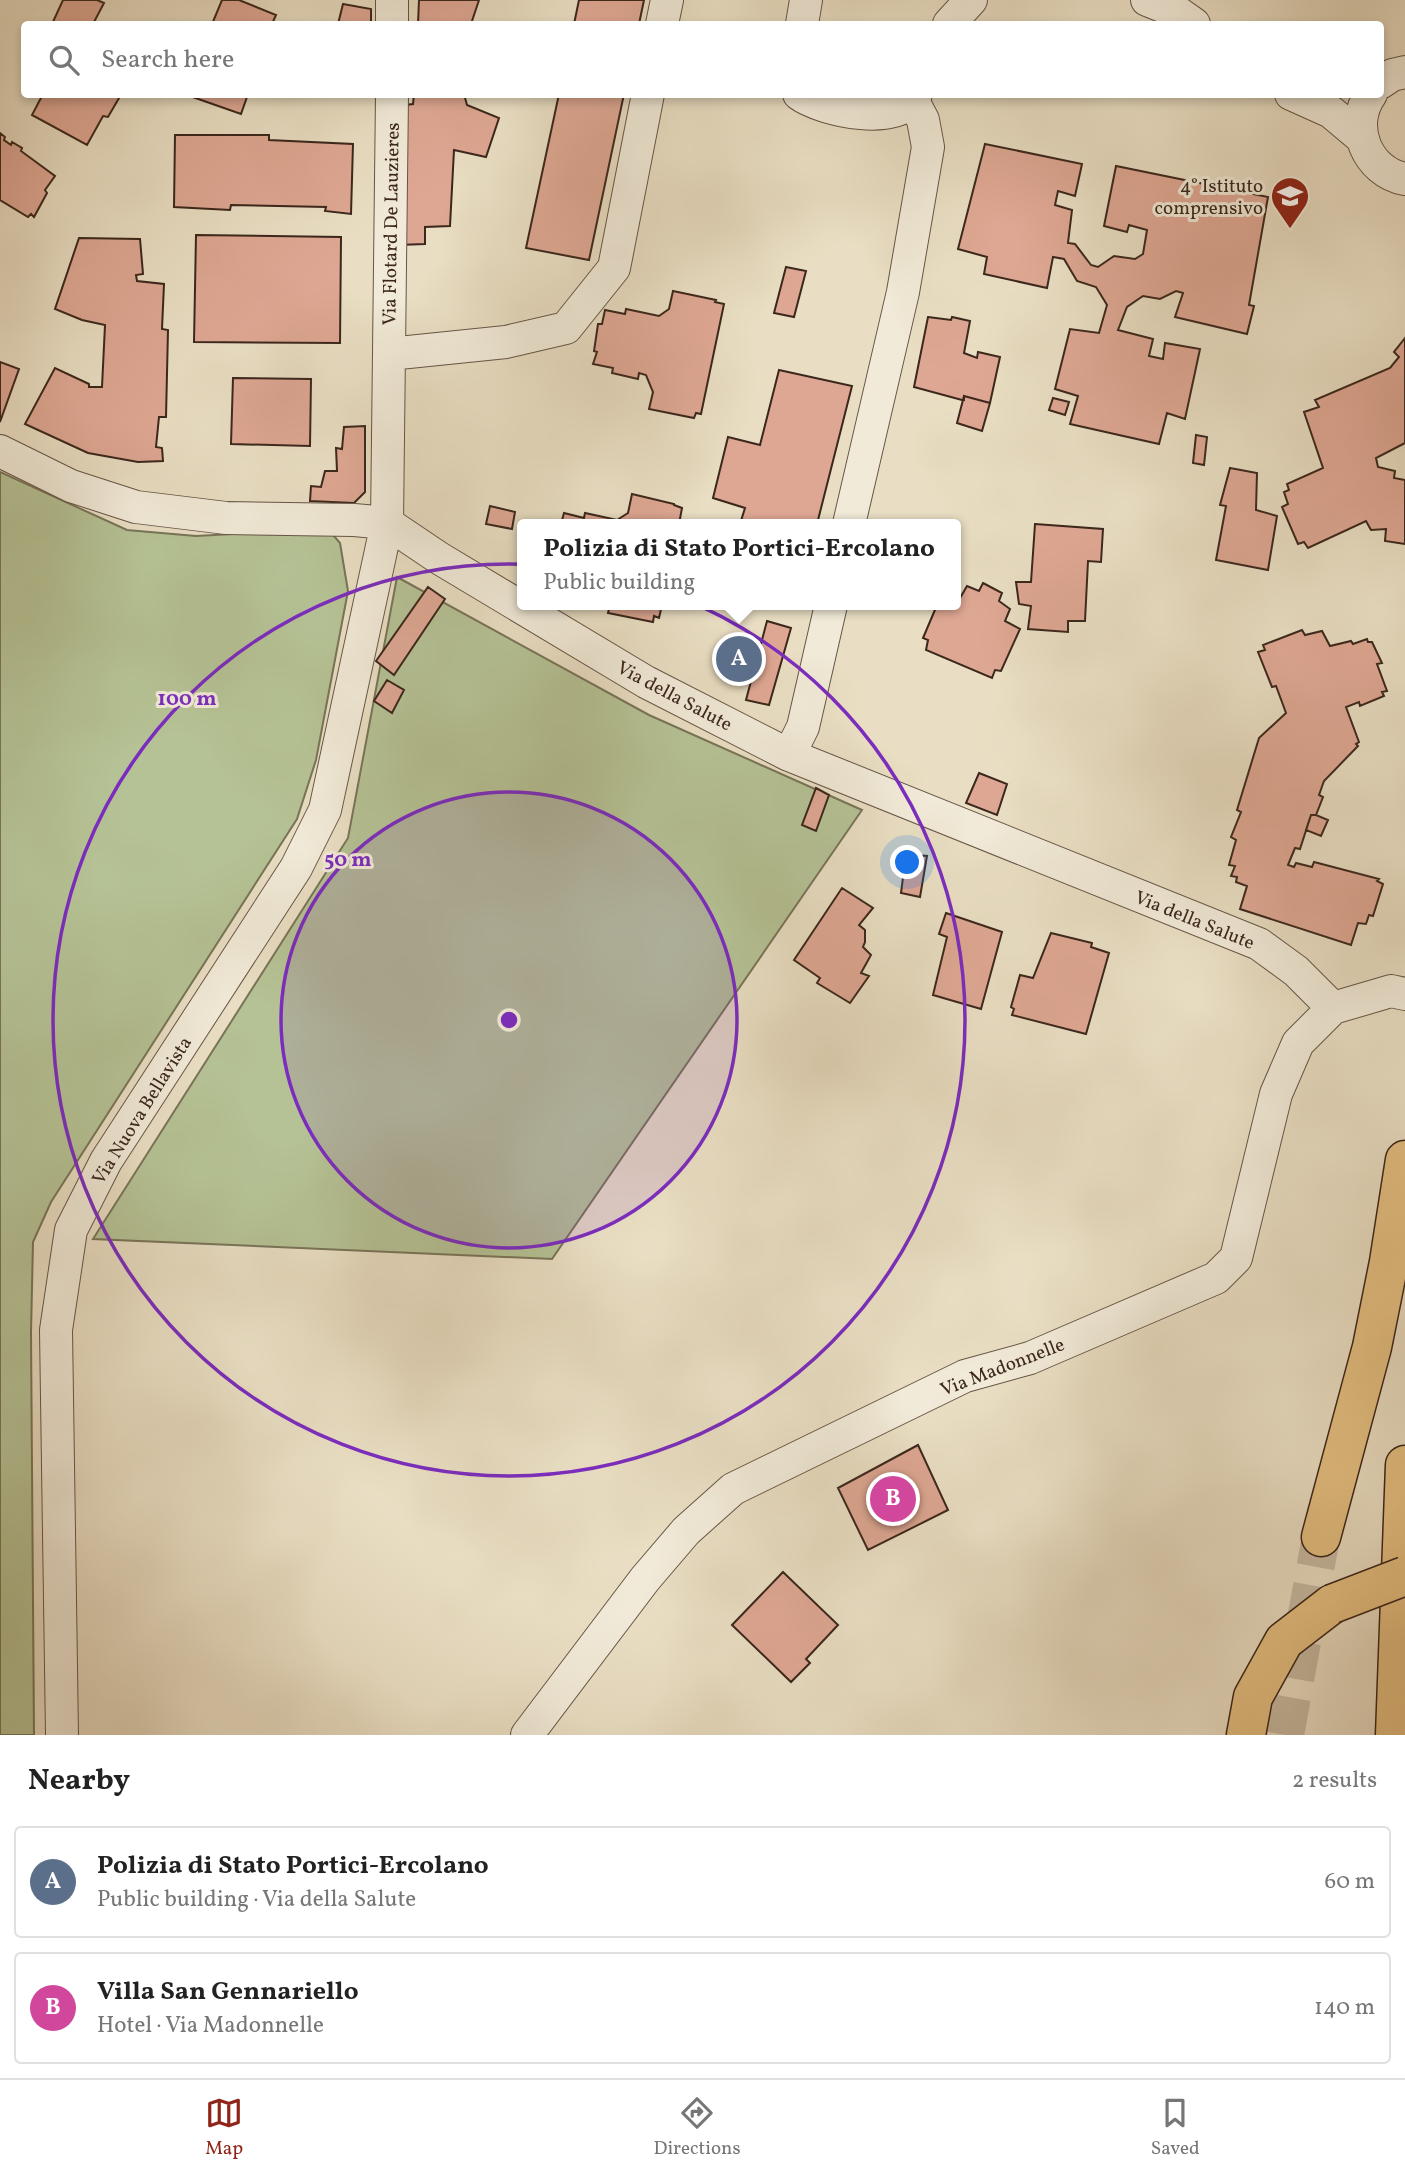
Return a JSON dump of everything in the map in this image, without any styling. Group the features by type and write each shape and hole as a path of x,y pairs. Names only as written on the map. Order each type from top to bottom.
{"highway":[{"path":"1321,1537 1372,1347 1405,1160"},
{"path":"1395,1735 1405,1465"},
{"path":"1246,1735 1253,1697 1284,1641 1332,1604 1405,1576"}],"street":[{"path":"392,0 392,21"},
{"path":"663,21 667,0"},
{"path":"802,21 806,0"},
{"path":"952,21 971,0"},
{"path":"1147,0 1177,12 1190,21"},
{"path":"1384,81 1392,75 1405,72"},
{"name":"Via Flotard De Lauzieres","path":"387,523 391,98"},
{"name":"Via Flotard De Lauzieres","path":"389,354 506,342 566,328 614,268 647,98"},
{"path":"808,98 833,110 857,113 893,111 914,98 923,120 928,147 903,292 850,519"},
{"path":"1300,98 1331,112 1362,138"},
{"path":"1368,98 1361,119 1362,138 1369,155 1381,168 1405,179"},
{"name":"Via della Salute","path":"0,451 71,486 136,508 226,518 387,523 517,605"},
{"name":"Via Nuova Bellavista","path":"62,1735 56,1330 71,1230 106,1161 296,868 325,810 387,523"},
{"name":"Via della Salute","path":"525,610 646,682 789,755 1258,944 1296,971 1334,1009"},
{"path":"789,755 803,727 830,610"},
{"path":"1334,1009 1391,991 1405,994"},
{"name":"Via Madonnelle","path":"527,1735 645,1579 686,1531 733,1489 965,1377 1030,1358 1216,1278 1236,1258 1276,1094 1298,1043 1334,1009"}],"green space":[{"path":"0,472 127,530 196,536 328,529 340,543 348,591 316,760 297,819 51,1202 33,1242 31,1333 34,1735 0,1735"},
{"path":"397,577 649,715 862,810 552,1259 93,1239 348,838"}],"building":[{"path":"63,0 97,0 104,3 95,21 53,21"},
{"path":"222,0 239,0 276,15 273,21 213,21"},
{"path":"419,0 479,0 472,21 418,21"},
{"path":"579,0 644,0 640,21 575,21"},
{"path":"343,4 371,9 371,21 339,21"},
{"path":"41,98 119,98 108,117 103,116 87,145 32,115"},
{"path":"195,98 247,98 241,114"},
{"path":"414,98 465,98 467,105 499,118 486,157 454,150 450,226 425,227 425,244 398,245 400,165 407,165 405,105 413,104"},
{"path":"558,98 623,98 589,260 526,248"},
{"path":"0,133 5,137 4,140 22,148 21,151 55,176 45,190 47,193 34,217 31,214 28,217 0,200"},
{"path":"175,135 269,135 269,140 353,144 351,214 325,211 326,207 231,205 230,210 174,207"},
{"path":"985,144 1082,164 1075,196 1058,191 1055,205 1072,210 1068,243 1075,244 1091,265 1098,267 1114,256 1135,259 1143,254 1147,230 1129,225 1127,232 1104,226 1116,166 1268,197 1249,305 1254,306 1247,334 1175,317 1183,293 1176,291 1160,299 1143,296 1127,307 1118,330 1153,339 1149,356 1163,359 1165,343 1200,349 1185,419 1167,413 1159,444 1070,424 1078,396 1055,389 1070,329 1099,333 1107,305 1096,287 1077,281 1064,259 1053,257 1047,288 984,274 987,257 958,249"},
{"path":"196,235 341,237 340,343 194,342"},
{"path":"79,238 140,239 143,274 136,275 137,281 164,284 162,329 168,330 166,417 159,417 156,447 162,448 163,461 138,462 88,453 25,424 55,368 89,384 89,387 102,387 105,325 82,320 55,309"},
{"path":"786,267 806,271 794,317 774,313"},
{"path":"673,291 724,304 701,414 696,413 694,418 649,409 653,392 646,375 639,373 638,379 612,373 613,368 593,364 597,352 594,351 598,324 602,324 605,310 625,314 626,309 659,316 669,309"},
{"path":"928,317 951,320 952,317 970,321 964,353 977,358 978,352 1000,357 990,403 964,396 962,400 914,387"},
{"path":"1405,338 1405,443 1376,458 1378,467 1395,471 1394,478 1405,480 1405,544 1385,541 1386,529 1371,530 1366,521 1308,548 1304,542 1298,544 1282,507 1288,504 1284,492 1289,490 1287,484 1323,468 1304,412 1319,407 1315,400 1390,368 1399,357 1394,352"},
{"path":"0,362 19,369 0,422"},
{"path":"779,370 852,386 818,519 742,519 745,508 713,498 728,437 760,445"},
{"path":"233,378 311,379 310,446 231,444"},
{"path":"964,396 990,403 982,431 957,423"},
{"path":"1053,398 1069,402 1065,415 1049,410"},
{"path":"365,426 365,492 354,503 310,501 311,486 321,487 325,471 337,471 336,448 342,449 344,427"},
{"path":"1196,435 1207,437 1204,465 1193,463"},
{"path":"1230,468 1257,473 1256,510 1277,516 1268,570 1216,560 1226,506 1220,505"},
{"path":"632,494 682,508 680,519 619,519 628,513"},
{"path":"490,506 515,512 512,529 486,524"},
{"path":"564,513 584,518 585,513 612,519 562,519"},
{"path":"1035,524 1103,529 1101,562 1088,561 1085,621 1068,621 1068,632 1028,629 1031,606 1019,604 1016,582 1031,582"},
{"path":"983,583 1002,593 999,601 1010,609 1005,621 1020,629 1001,671 995,670 992,678 926,650 928,640 923,638 935,610 961,610 961,596 967,586 979,591"},
{"path":"428,587 445,599 394,675 376,661"},
{"path":"609,610 661,610 659,618 654,616 653,622 608,613"},
{"path":"767,621 791,628 769,705 746,700"},
{"path":"1302,630 1305,635 1322,631 1330,646 1351,641 1353,644 1367,639 1372,642 1382,663 1377,664 1387,691 1382,692 1384,696 1360,706 1359,702 1346,707 1359,742 1356,744 1358,746 1324,781 1319,795 1323,797 1316,815 1311,815 1300,849 1295,848 1288,865 1294,867 1296,863 1312,867 1314,862 1379,879 1377,881 1383,884 1373,916 1369,915 1366,924 1358,923 1351,945 1240,909 1247,886 1236,882 1237,877 1231,876 1235,866 1229,865 1236,840 1231,837 1241,812 1237,810 1259,738 1286,713 1276,686 1272,687 1258,652 1265,650 1263,645"},
{"path":"387,680 404,690 392,713 374,701"},
{"path":"979,773 1007,784 997,815 966,803"},
{"path":"816,788 829,795 816,831 802,825"},
{"path":"1311,815 1328,820 1321,836 1306,830"},
{"path":"906,854 927,856 920,897 901,893"},
{"path":"842,888 873,908 859,925 865,930 863,947 871,955 861,973 869,976 850,1003 817,983 820,978 794,960"},
{"path":"946,913 1002,932 981,1009 933,995 947,937 939,934"},
{"path":"1051,933 1092,943 1091,947 1109,953 1086,1034 1012,1015 1014,1009 1011,1007 1020,975 1033,978"},
{"path":"918,1445 948,1510 868,1550 838,1488"},
{"path":"783,1572 838,1625 806,1659 810,1663 791,1682 732,1625"}],"tunnel":[{"path":"1285,1735 1321,1537"}],"place":[{"name":"4° Istituto comprensivo","path":"1290,230"},
{"name":"Polizia di Stato Portici-Ercolano","path":"739,659"},
{"name":"Villa San Gennariello","path":"893,1499"}]}
